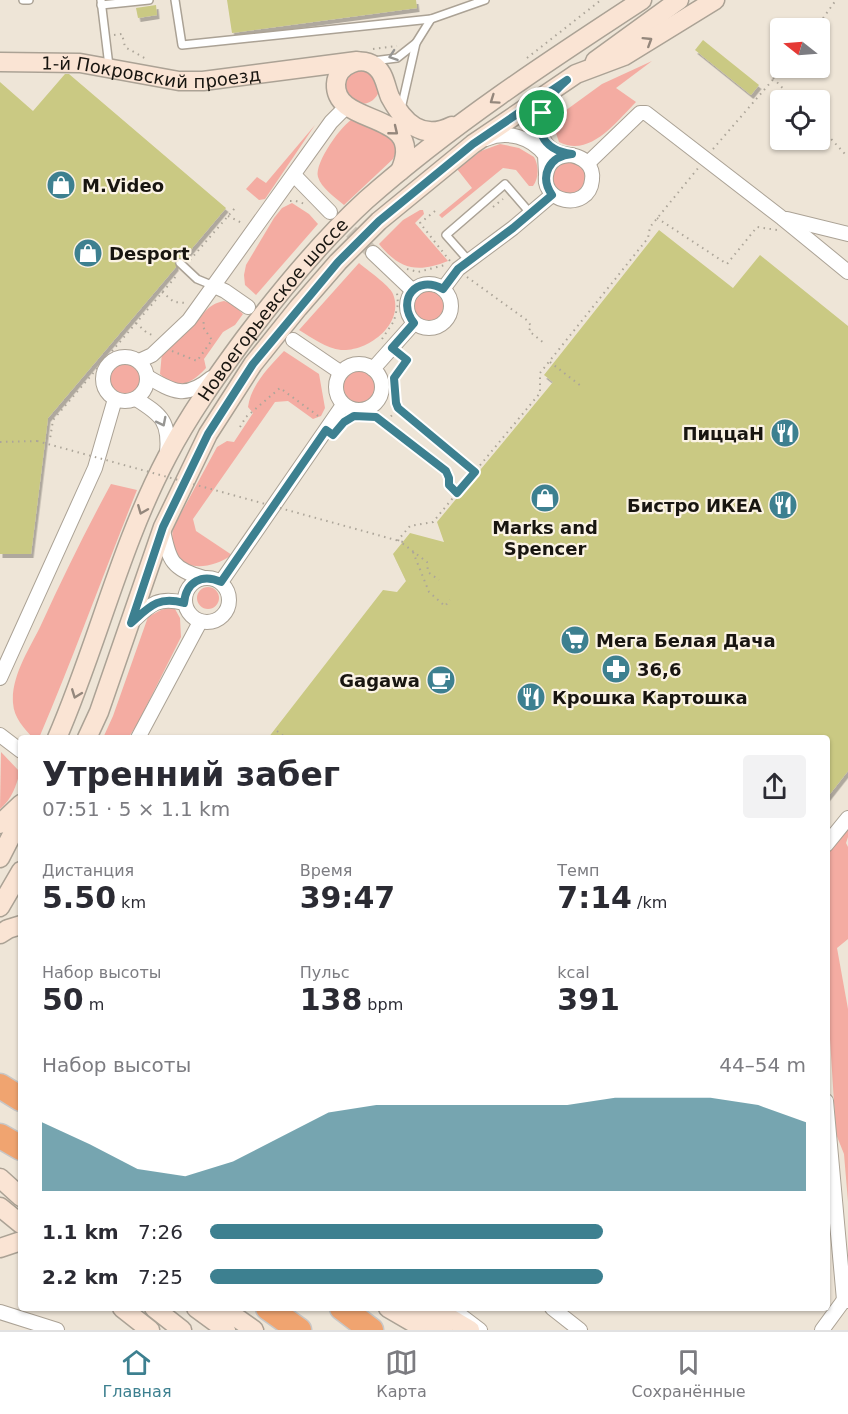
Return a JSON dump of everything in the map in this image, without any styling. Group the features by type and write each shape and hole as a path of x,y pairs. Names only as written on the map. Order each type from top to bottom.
{"highway":[{"path":"0,1084 18,1097"},
{"path":"0,1136 18,1146"},
{"path":"272,1311 299,1330"},
{"path":"346,1311 371,1330"}],"main road":[{"path":"553,58 629,0"},
{"name":"Новоегорьевское шоссе","path":"58,735 75,696 143,507 166,457 222,369 278,294 364,202 400,171 470,117 553,58 642,0"},
{"name":"Новоегорьевское шоссе","path":"88,735 131,623 163,527 208,434 253,364 338,262 379,221 473,144 572,77 679,0"},
{"path":"572,77 624,56 715,0"},
{"path":"400,171 406,154 402,138 384,123 350,108 338,96 336,80 340,71 348,64 362,61 376,66 400,112 405,120 414,127 425,131 445,130 470,117"},
{"name":"1-й Покровский проезд","path":"0,62 72,62 179,81 203,81 362,61"},
{"path":"302,68 321,75 336,90"},
{"path":"350,108 363,110 372,107 384,93 385,83"},
{"path":"0,858 9,829 18,810"},
{"path":"0,907 18,876"},
{"path":"0,934 18,926"},
{"path":"0,1084 18,1090"},
{"path":"0,1173 18,1179"},
{"path":"0,1178 18,1194"},
{"path":"0,1207 18,1222"},
{"path":"0,1248 18,1242"},
{"path":"126,1311 150,1330"},
{"path":"158,1311 182,1330"},
{"path":"200,1311 226,1330"},
{"path":"227,1311 254,1330"},
{"path":"393,1311 426,1330"},
{"path":"418,1311 443,1330"},
{"path":"438,1311 470,1330"}],"street":[{"path":"473,144 502,134 522,138 541,149 545,155 548,188 552,195 568,202 576,201 584,196 592,183 588,163 572,154 559,153 549,146 542,133 541,123 547,103 572,77"},
{"path":"140,361 152,355 184,325 331,122 350,108"},
{"path":"588,163 640,113 646,113 848,272"},
{"path":"546,173 555,159 572,154"},
{"path":"294,175 330,212"},
{"path":"443,289 463,265 552,195"},
{"path":"782,218 848,234"},
{"path":"374,253 413,291"},
{"path":"428,284 443,289 451,302 448,318 429,329 414,323 406,307 413,291 428,284"},
{"path":"214,286 248,307"},
{"path":"374,369 414,323"},
{"path":"293,340 340,372"},
{"path":"123,356 140,361 148,377 142,394 128,401 115,399 105,389 103,381 108,364 123,356"},
{"path":"356,363 365,364 374,369 382,385 381,394 376,403 360,410 344,405 335,389 340,372 356,363"},
{"path":"148,377 170,390 182,392 200,387 222,369"},
{"path":"0,678 95,468 115,399"},
{"path":"136,399 162,417 168,435 166,457"},
{"path":"221,582 344,405"},
{"path":"163,527 170,560 177,568 204,578"},
{"path":"204,578 213,578 221,582 229,596 229,604 225,612 219,619 210,622 193,618 184,603 189,586 195,580 204,578"},
{"path":"131,623 158,602 171,599 184,603"},
{"path":"140,735 200,621"},
{"path":"0,735 18,749"},
{"path":"830,840 848,818"},
{"path":"822,1330 846,1300 830,1141"},
{"path":"456,1311 480,1330"},
{"path":"556,1311 580,1330"},
{"path":"0,1312 57,1330"}],"lane":[{"path":"23,0 29,0"},
{"path":"109,69 101,2 149,0"},
{"path":"175,0 182,45 431,19 485,0"},
{"path":"400,112 416,43 431,19"},
{"path":"362,61 397,57 416,43"},
{"path":"463,265 446,235 505,184 531,213"},
{"path":"182,265 197,279 214,286"}],"path":[{"path":"521,62 559,35 601,0"},
{"path":"823,18 836,0"},
{"path":"439,580 428,572 427,562 398,540 410,526 433,522 540,393 540,373 648,238 650,227 657,218 773,78 784,90"},
{"path":"830,138 846,155"},
{"path":"46,438 50,439 52,420 182,265 235,208"},
{"path":"435,211 420,223 451,261 440,267 418,272 404,268 397,274 390,282 397,293 397,314 392,326 381,338 407,360 394,378 398,408 475,472"},
{"path":"657,218 727,264 757,227 801,233"},
{"path":"463,265 528,321 531,326 529,331 544,343"},
{"path":"550,362 581,386"},
{"path":"240,427 246,417 280,388 324,420 320,426 326,430"},
{"path":"386,422 398,408"},
{"path":"344,422 354,416 363,415 376,417 386,422 446,471 449,485 457,493"},
{"path":"0,442 37,441 403,542 412,548 429,592 445,606 450,600"},
{"path":"277,731 282,735"}],"shaded area":[{"path":"652,61 616,88 636,102 602,136 581,145 570,146 559,142 555,130 558,116 602,84"},
{"path":"353,68 373,71 380,90 370,102 357,103 346,98 344,78"},
{"path":"354,118 384,134 397,149 393,159 344,205 322,185 318,171 330,144"},
{"path":"315,125 265,199 259,200 246,189 257,177 266,183"},
{"path":"500,144 519,148 534,157 538,172 533,186 529,186 516,170 503,168 442,218 439,215 472,188 457,169 481,151"},
{"path":"569,161 581,166 586,178 581,190 569,195 557,190 552,178 557,166"},
{"path":"292,203 309,214 318,224 256,295 245,285 246,265 274,218 282,208"},
{"path":"423,210 424,214 415,223 448,261 428,267 410,267 394,259 379,244 403,220"},
{"path":"359,263 383,282 393,294 394,316 382,334 362,346 341,350 325,345 299,330"},
{"path":"428,290 439,295 444,306 439,317 428,322 417,317 412,306 417,295"},
{"path":"224,301 233,304 243,314 235,325 223,332 204,359 206,368 190,381 179,384 160,374 162,352 193,326 208,309"},
{"path":"284,351 319,374 325,408 321,416 313,419 288,401 275,402 193,519 196,531 232,555 210,565 189,565 175,553 172,542 173,528 217,447 227,441 234,442 253,413 248,407 253,391 272,363"},
{"path":"126,362 138,367 143,379 138,391 126,396 114,391 109,379 114,367"},
{"path":"359,369 372,374 377,387 372,400 359,405 346,400 341,387 346,374"},
{"path":"111,484 137,490 40,735 31,735 15,713 13,693 15,683 75,554"},
{"path":"208,587 216,590 219,598 216,606 208,609 200,606 197,598 200,590"},
{"path":"175,609 180,618 181,637 130,735 104,735 148,617 161,610"},
{"path":"1,752 18,770 18,778 11,797 0,809"},
{"path":"848,825 846,843 848,847 848,939 837,948 848,1009 848,1202 844,1154 836,1134 830,1039 830,846"}],"building":[{"path":"227,0 416,0 417,8 232,33"},
{"path":"156,5 157,15 138,18 136,8"},
{"path":"703,40 759,85 751,95 695,50"},
{"path":"65,74 69,74 226,208 183,259 176,260 176,267 48,418 31,554 0,554 0,82 33,111"},
{"path":"659,230 733,288 760,255 848,326 848,771 830,794 830,735 270,735 383,590 397,592 406,581 393,554 410,533 444,542 437,522 553,382 544,375"}],"tunnel":[{"path":"336,217 373,253"}],"place":[{"name":"M.Video","path":"61,185"},
{"name":"Desport","path":"88,253"},
{"name":"ПиццаН","path":"785,433"},
{"name":"Marks and Spencer","path":"545,498"},
{"name":"Бистро ИКЕА","path":"783,505"},
{"name":"Мега Белая Дача","path":"575,640"},
{"name":"36,6","path":"616,669"},
{"name":"Gagawa","path":"441,680"},
{"name":"Крошка Картошка","path":"531,697"}],"route":[{"path":"567,80 554,93 542,113 544,140 559,153 572,154 555,159 546,173 546,181 552,195 513,228 458,269 443,289 428,284 413,291 406,307 414,323 392,348 407,360 394,378 398,408 475,472 457,493 449,485 446,471 382,420 369,415 348,418 333,435 326,430 221,582 213,578 195,580 185,594 184,603 171,599 163,600 147,608 131,623 163,527 208,434 253,364 298,308 338,262 379,221 425,182 473,144 567,80"}]}
